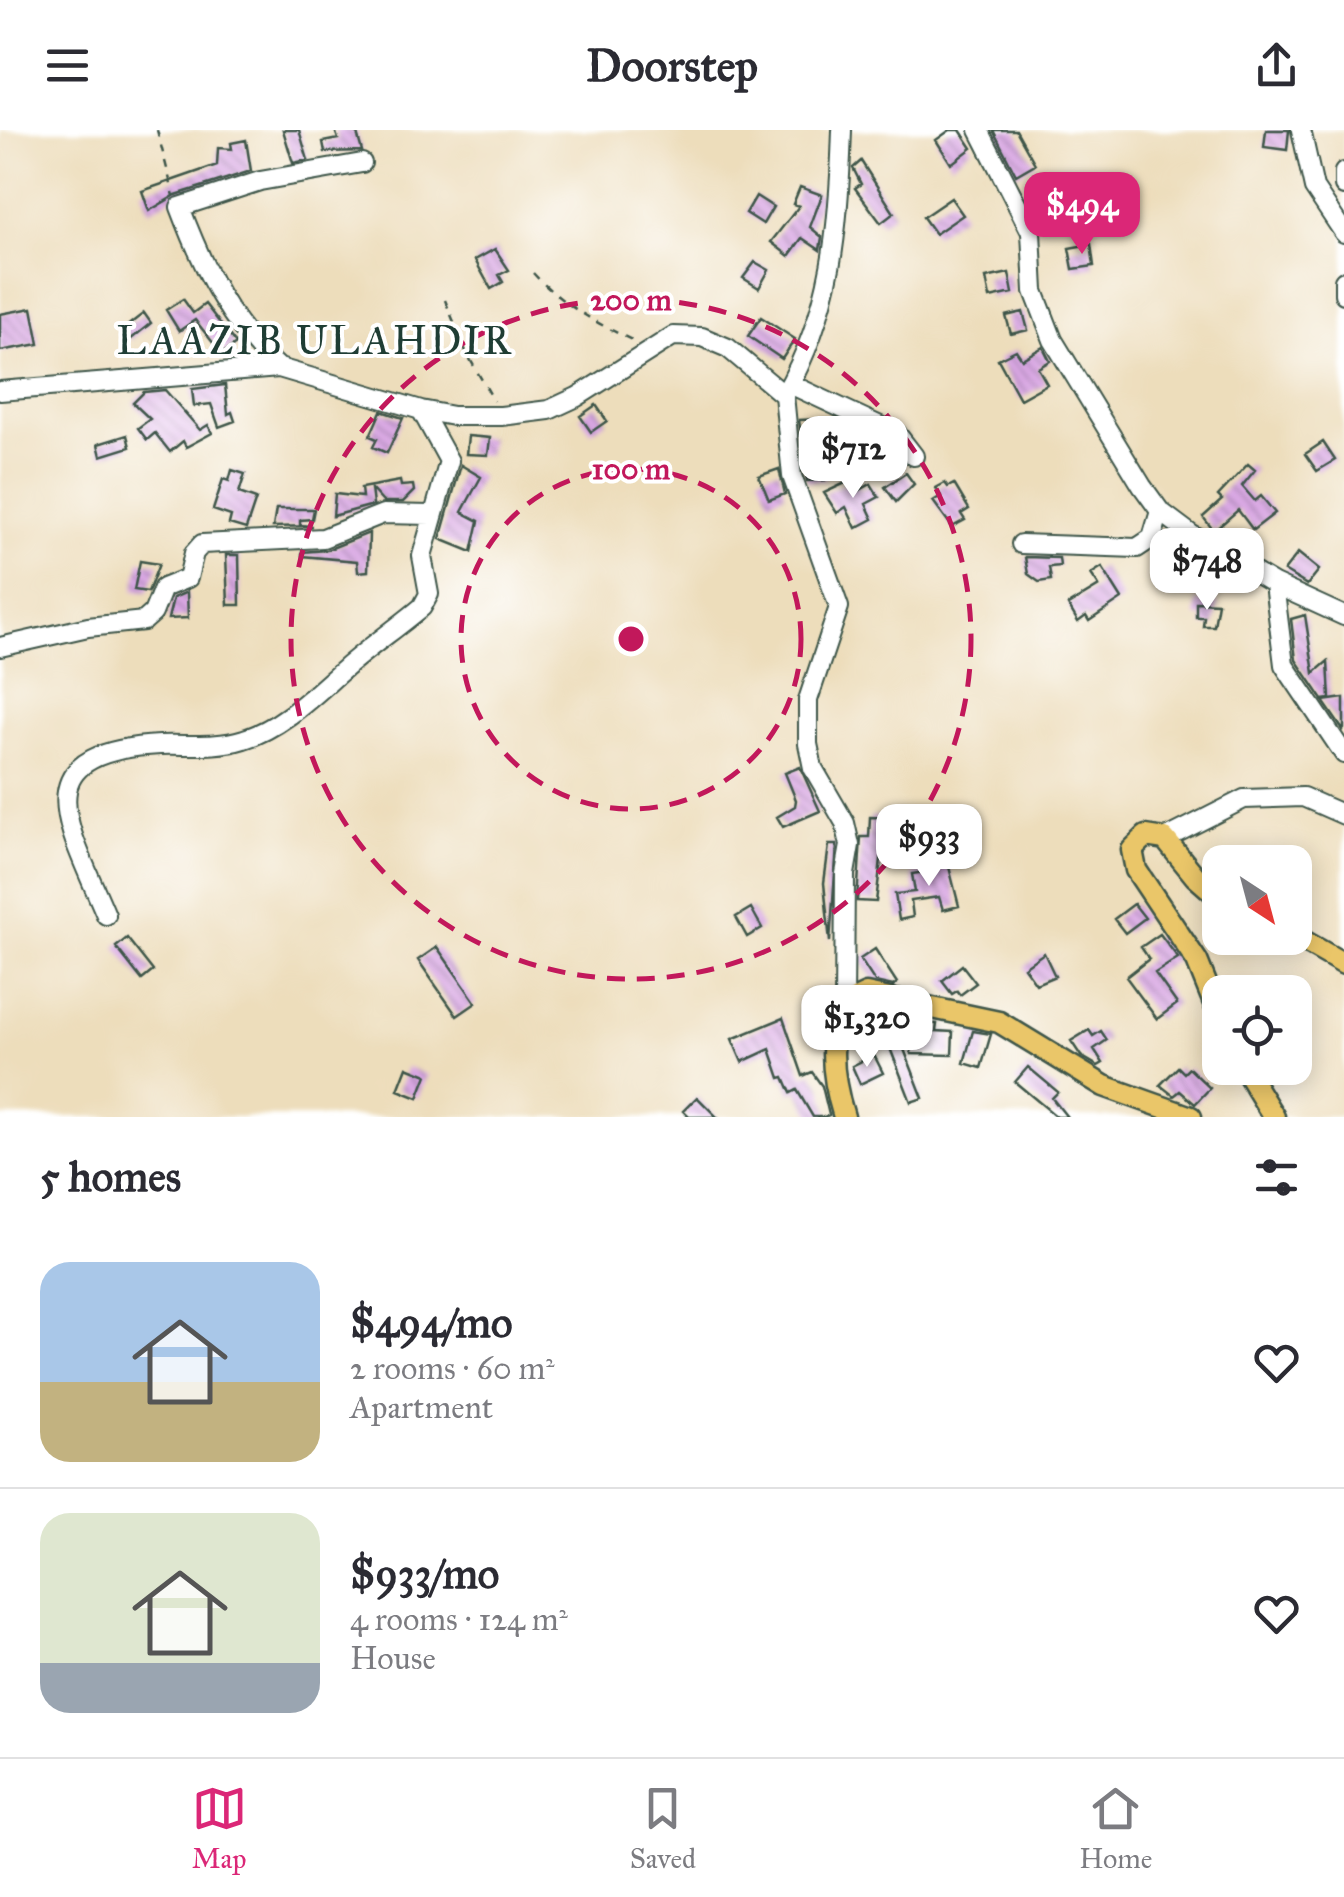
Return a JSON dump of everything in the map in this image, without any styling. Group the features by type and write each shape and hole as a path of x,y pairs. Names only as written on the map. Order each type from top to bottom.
{"main road":[{"path":"1202,879 1164,839 1146,836 1132,850 1132,858 1203,975"},
{"path":"1312,946 1344,964"},
{"path":"844,1117 834,1078 836,1026 844,1007 866,994 1000,1022 1104,1086 1191,1117"},
{"path":"1254,1085 1274,1117"}],"street":[{"path":"842,130 838,238 829,288 787,390 792,476 839,607 808,700 808,744 820,782 846,823 850,845 845,874 844,1007"},
{"path":"979,130 1031,232 1034,292 1053,340 1160,511 1274,584 1344,616"},
{"path":"1301,130 1314,188 1344,233"},
{"path":"279,368 254,346 222,301 180,207 260,181 362,163"},
{"path":"1344,172 1344,186"},
{"path":"1344,280 1344,294"},
{"path":"0,391 279,368 421,410 452,416 501,416 549,410 577,398 648,348 672,336 702,337 728,348 787,390 897,434 914,456"},
{"path":"106,916 65,816 66,788 75,770 97,756 133,747 216,745 247,739 327,688 422,607 429,594 422,556 449,462 421,410"},
{"path":"1021,544 1137,548 1152,538 1160,511"},
{"path":"0,648 88,627 144,621 153,613 163,588 188,578 194,553 202,544 322,538 383,514 431,516"},
{"path":"1274,584 1272,596 1284,665 1344,754"},
{"path":"1164,839 1244,799 1303,798 1344,816"}],"path":[{"path":"157,130 180,207"},
{"path":"533,273 556,298 603,328 648,348"},
{"path":"445,300 467,354 501,416"}],"building":[{"path":"283,130 299,130 308,160 293,163"},
{"path":"335,130 356,130 362,151 325,152 323,142 338,139"},
{"path":"950,130 960,130 972,148 951,164 936,140"},
{"path":"993,130 1016,130 1035,164 1016,175"},
{"path":"1266,130 1289,130 1287,150 1264,147"},
{"path":"246,140 251,171 176,195 149,211 142,191 217,165 218,148 232,149 231,143"},
{"path":"861,161 894,213 881,223 855,188 861,184 853,168"},
{"path":"800,187 822,195 810,227 822,237 820,250 802,238 789,256 771,242 799,206 793,204"},
{"path":"756,196 773,207 763,224 746,213"},
{"path":"951,198 963,215 935,234 923,217"},
{"path":"1091,244 1094,266 1073,269 1069,248"},
{"path":"495,249 509,270 499,275 503,282 491,289 475,260"},
{"path":"755,262 769,270 759,288 743,278"},
{"path":"1009,273 1013,293 990,298 986,278"},
{"path":"183,299 193,313 205,304 236,344 222,354 195,320 179,331 166,310"},
{"path":"32,308 39,344 0,351 0,314"},
{"path":"1023,312 1028,330 1011,334 1006,316"},
{"path":"144,313 151,323 130,340 122,330"},
{"path":"761,317 795,339 782,359 748,336"},
{"path":"1043,347 1050,361 1038,368 1047,384 1020,399 998,359 1016,350 1022,359"},
{"path":"225,385 228,414 232,412 235,421 219,427 211,404 194,406 192,389"},
{"path":"165,390 200,430 208,425 212,433 186,447 183,441 170,452 155,433 147,440 138,428 150,419 133,403 144,392"},
{"path":"596,405 607,421 591,432 580,416"},
{"path":"381,411 403,418 387,453 373,447 377,439 370,436"},
{"path":"822,419 825,480 807,481 799,420"},
{"path":"127,435 130,447 101,456 98,444"},
{"path":"468,436 490,438 488,455 466,454"},
{"path":"1323,442 1335,460 1317,471 1305,454"},
{"path":"1248,464 1255,470 1242,486 1255,501 1261,496 1275,513 1253,530 1238,510 1214,531 1203,517 1222,500 1218,496"},
{"path":"461,465 481,477 462,512 479,521 472,552 440,539"},
{"path":"779,469 785,494 769,500 759,476"},
{"path":"232,470 245,474 239,493 256,499 246,529 229,524 231,516 213,510 223,479 229,481"},
{"path":"906,473 914,484 896,502 885,487"},
{"path":"854,479 860,490 871,484 879,497 866,504 873,519 856,528 846,507 837,513 824,493"},
{"path":"400,481 401,486 413,485 414,491 403,502 383,502 371,489 373,505 333,516 335,494 362,497 361,488"},
{"path":"945,483 948,487 954,484 969,509 961,514 965,520 952,527 933,501 941,496 936,488"},
{"path":"276,509 314,509 312,519 300,520 300,525 312,526 273,527"},
{"path":"369,533 368,571 358,572 357,561 302,556 302,552 327,550"},
{"path":"1298,553 1319,570 1307,585 1284,571"},
{"path":"226,555 239,555 240,605 228,605"},
{"path":"1025,557 1059,558 1060,566 1049,567 1051,580 1039,582 1028,574"},
{"path":"140,561 159,564 148,592 134,590"},
{"path":"1102,567 1122,599 1089,621 1086,616 1078,622 1068,605 1099,586 1091,574"},
{"path":"187,592 188,618 168,619 173,598"},
{"path":"1196,602 1218,603 1214,626 1203,626 1204,617 1196,617"},
{"path":"1305,615 1314,673 1328,661 1330,699 1323,700 1296,660 1291,619"},
{"path":"1344,698 1344,729 1343,730 1323,701"},
{"path":"800,767 820,811 783,827 777,817 795,806 796,800 785,773"},
{"path":"908,811 905,840 883,842 876,902 857,901 861,837 869,837 870,817 897,818 896,812"},
{"path":"829,845 837,845 830,942 824,883"},
{"path":"947,859 959,906 943,910 939,897 911,901 913,917 899,920 895,894 915,892 912,874 932,871 930,863"},
{"path":"1134,904 1145,918 1125,933 1114,919"},
{"path":"751,908 762,928 747,937 736,917"},
{"path":"1160,934 1178,958 1155,973 1177,1004 1157,1019 1126,977 1149,959 1141,947"},
{"path":"127,938 153,971 142,980 116,947"},
{"path":"437,947 476,1003 457,1016 418,960"},
{"path":"875,949 897,983 893,986 875,982 860,959"},
{"path":"1044,953 1055,976 1036,984 1024,967"},
{"path":"962,965 976,983 960,995 957,991 952,994 942,981"},
{"path":"783,1018 803,1076 812,1072 822,1086 829,1115 813,1117 797,1090 791,1093 784,1077 780,1078 770,1049 742,1062 732,1039"},
{"path":"912,1023 937,1024 936,1031 953,1032 952,1055 911,1054"},
{"path":"1089,1030 1093,1036 1101,1031 1107,1040 1094,1049 1103,1063 1098,1066 1081,1056 1071,1041"},
{"path":"973,1031 991,1034 981,1068 964,1063"},
{"path":"902,1044 923,1098 911,1102 890,1048"},
{"path":"874,1055 883,1073 860,1084 852,1066"},
{"path":"407,1067 427,1075 418,1098 398,1090"},
{"path":"1028,1067 1058,1092 1052,1098 1067,1117 1057,1117 1015,1082"},
{"path":"1178,1067 1184,1073 1189,1068 1202,1085 1210,1088 1195,1104 1180,1091 1174,1096 1160,1085"},
{"path":"697,1097 717,1117 689,1117 683,1111"}],"district":[{"name":"LAAZIB ULAHDIR","path":"315,340"}]}
